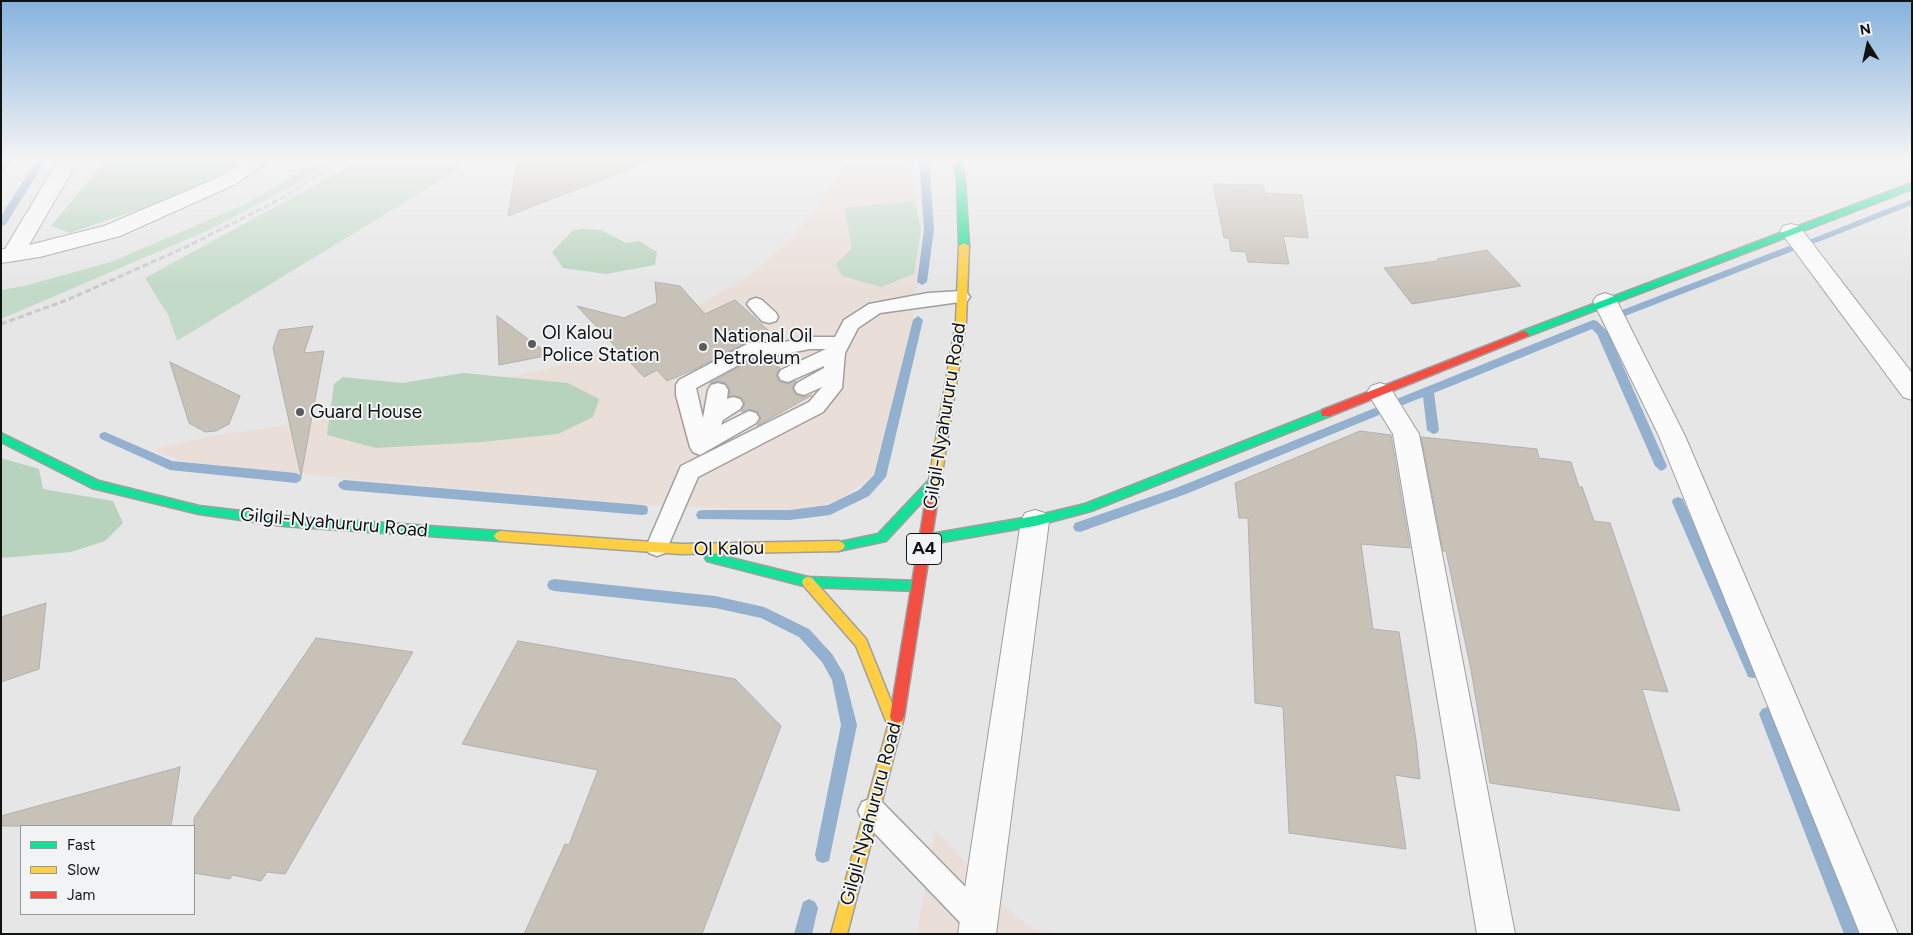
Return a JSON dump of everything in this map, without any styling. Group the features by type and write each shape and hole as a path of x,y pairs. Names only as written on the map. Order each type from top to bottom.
{"main road":[{"name":"Gilgil-Nyahururu Road","path":"839,934 895,727 961,322 965,232 963,203"},
{"path":"925,540 1036,521 1087,508 1605,301 1867,203"},
{"name":"Gilgil-Nyahururu Road","path":"1,437 96,485 199,510 284,521 681,550"},
{"name":"Ol Kalou","path":"681,550 829,548 882,538 934,482"},
{"name":"Ol Kalou","path":"681,550 808,582 918,586"},
{"path":"808,582 861,643 895,727"}],"street":[{"path":"7,255 41,203"},
{"path":"7,255 40,250 112,231 177,203"},
{"path":"1791,231 1912,391"},
{"path":"1605,301 1672,436 1879,934"},
{"path":"1380,392 1406,434 1496,934"},
{"path":"982,930 1036,521"}],"lane":[{"path":"689,472 816,407 832,388 836,356 851,324 875,308 928,299 962,297"},
{"path":"756,304 769,317"},
{"path":"701,445 686,395 686,385 756,348 780,349 810,343 836,356"},
{"path":"772,361 810,343"},
{"path":"788,375 836,356"},
{"path":"804,388 836,356"},
{"path":"657,547 716,415 718,390"},
{"path":"716,415 733,404"},
{"path":"701,445 748,418"},
{"path":"872,811 982,930"}],"shaded area":[{"path":"915,203 921,229 918,282 913,321 873,475 846,496 824,505 798,509 662,506 372,481 189,462 155,452 158,448 206,437 369,413 561,365 674,319 752,274 787,243 821,204"},
{"path":"935,830 971,868 997,900 1033,929 1061,934 917,934"}],"green space":[{"path":"70,203 159,203 70,233 51,226"},
{"path":"261,203 209,230 1,319 1,290 24,286 111,262 246,204"},
{"path":"283,203 404,203 177,341 168,315 145,278"},
{"path":"915,203 921,229 914,274 881,287 842,276 836,264 852,248 844,208"},
{"path":"582,229 601,230 626,243 639,241 657,252 655,265 606,274 563,268 552,252 572,231"},
{"path":"463,373 568,383 599,399 593,417 558,434 482,442 376,448 327,435 334,384 343,377 402,383"},
{"path":"1,458 39,469 43,489 113,501 123,523 105,541 71,552 1,558"}],"building":[{"path":"510,203 543,203 508,216"},
{"path":"1217,203 1303,203 1308,238 1283,236 1289,264 1248,262 1246,252 1231,251 1229,238 1224,238"},
{"path":"1487,250 1521,286 1412,304 1384,268 1438,261 1437,259"},
{"path":"655,282 680,286 705,314 735,300 769,331 695,369 667,381 657,370 644,377 577,306 624,318 657,303"},
{"path":"497,316 550,355 499,365"},
{"path":"313,326 304,353 324,351 301,476 273,348 279,330"},
{"path":"759,356 766,356 780,368 776,376 780,382 787,384 796,381 792,389 796,395 803,397 812,395 757,426 761,419 758,412 750,409 742,412 745,403 741,397 729,396 730,390 727,384 719,381 710,383"},
{"path":"170,362 240,396 229,424 216,431 205,432 189,423"},
{"path":"1360,431 1391,435 1410,548 1361,544 1373,629 1399,632 1416,740 1420,779 1395,775 1406,849 1289,833 1283,707 1255,703 1248,518 1239,518 1235,483"},
{"path":"1421,437 1537,449 1539,458 1571,462 1579,487 1582,487 1594,521 1610,523 1668,692 1642,689 1680,811 1490,783 1471,670 1446,551 1443,551"},
{"path":"46,603 39,669 1,682 1,617"},
{"path":"316,638 413,652 285,874 267,872 261,881 232,875 230,879 195,873 194,818"},
{"path":"518,641 735,679 781,726 702,934 524,934 565,844 569,845 598,770 462,744"},
{"path":"180,767 171,825 2,826 1,816"}],"waterway":[{"path":"1,224 14,203"},
{"path":"922,282 929,229 927,203"},
{"path":"1814,240 1910,203"},
{"path":"1621,314 1789,249"},
{"path":"703,515 790,515 830,510 864,493 880,477 918,320"},
{"path":"1403,401 1593,324 1602,332 1661,466"},
{"path":"1428,391 1433,430"},
{"path":"1080,527 1181,491 1375,412"},
{"path":"105,436 170,465 296,478"},
{"path":"344,485 642,510"},
{"path":"1678,502 1753,672"},
{"path":"554,585 715,602 764,613 804,633 827,658 839,679 849,725 823,855"},
{"path":"1767,714 1853,934"},
{"path":"803,934 809,908"}],"railway":[{"path":"1,324 67,300 186,247 273,203"}],"traffic: fast":[{"path":"962,203 964,246"},
{"path":"1524,334 1868,203"},
{"path":"925,540 1035,521 1087,508 1326,413"},
{"path":"1,437 96,485 199,510 284,521 500,536"},
{"path":"839,546 882,538 934,482"},
{"path":"711,558 808,582 918,586"}],"traffic: slow":[{"path":"931,504 961,322 964,246"},
{"path":"500,536 681,549 839,546"},
{"path":"808,582 861,643 895,727"},
{"path":"839,934 897,717"}],"traffic: jam":[{"path":"1326,413 1524,334"},
{"path":"897,717 931,504"}],"place":[{"name":"Ol Kalou Police Station","path":"532,344"},
{"name":"National Oil Petroleum","path":"703,347"},
{"name":"Guard House","path":"300,412"}]}
